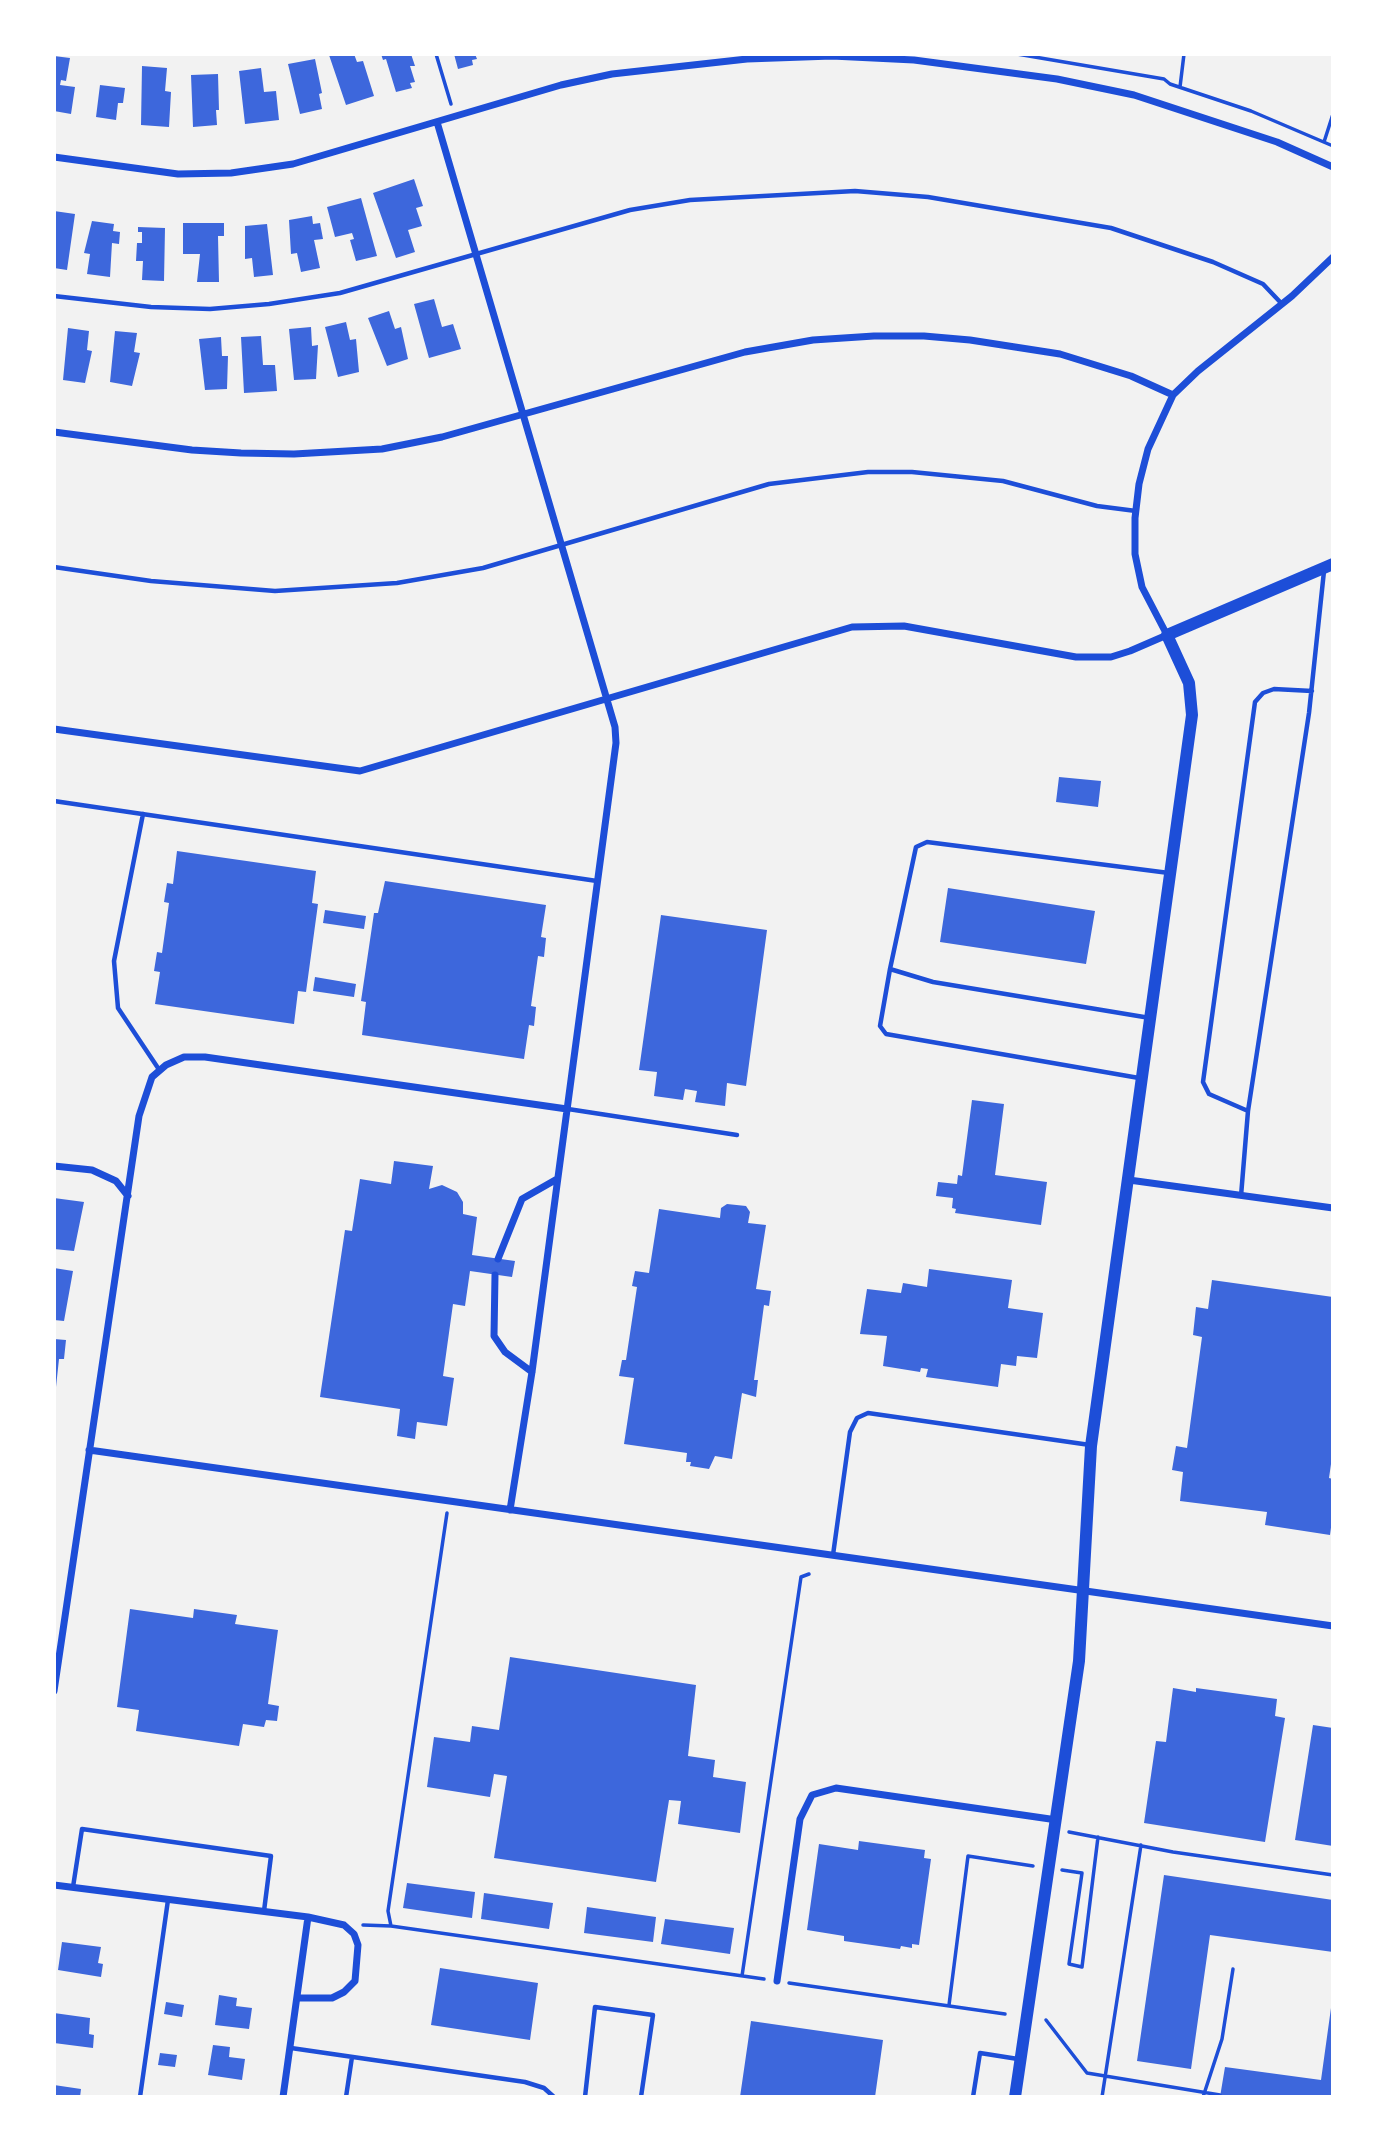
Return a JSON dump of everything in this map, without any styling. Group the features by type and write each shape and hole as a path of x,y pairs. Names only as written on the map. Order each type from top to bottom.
{"street":[{"path":"54,157 178,174 231,173 293,164 561,85 675,66 747,59 832,56 914,57 1057,79 1134,95 1265,137 1333,166"},
{"path":"437,122 615,727 616,743 510,1510"},
{"path":"1015,2097 1079,1661 1091,1446 1192,715 1189,683 1142,587 1135,554 1136,511 1149,449 1174,395 1198,370 1282,304 1333,257"},
{"path":"54,432 192,450 294,454 382,449 442,438 744,352 813,340 874,336 924,336 1049,352 1131,376 1174,395"},
{"path":"54,729 360,772 606,697 852,627 904,626 1076,657 1111,657 1329,565"},
{"path":"54,1691 139,1116 152,1077 184,1057 205,1057 567,1108"},
{"path":"54,1166 92,1170 116,1181 128,1196"},
{"path":"498,1259 522,1199 557,1180"},
{"path":"1129,1180 1333,1208"},
{"path":"495,1275 494,1336 505,1352 531,1372"},
{"path":"89,1450 1333,1626"},
{"path":"778,1981 800,1819 812,1796 836,1788 1057,1825"},
{"path":"54,1885 308,1917 344,1925 354,1934 358,1945 355,1981 344,1992 332,1998 297,1998"},
{"path":"283,2097 308,1917"}],"lane":[{"path":"54,296 151,307 210,309 269,304 340,293 630,210 690,200 855,191 956,201 1111,228 1213,262 1263,284 1282,304"},
{"path":"54,567 150,581 275,591 314,591 445,576 561,546 769,484 868,472 912,472 1003,481 1097,506 1136,511"},
{"path":"1241,1196 1248,1111 1329,565"},
{"path":"1248,1111 1209,1094 1203,1082 1255,702 1263,693 1274,689 1312,691"},
{"path":"54,801 597,881"},
{"path":"143,814 114,961 118,1008 160,1071"},
{"path":"1142,1079 887,1034 880,1026 916,847 928,842 1170,874"},
{"path":"890,969 933,982 1151,1018"},
{"path":"567,1108 737,1135"},
{"path":"833,1555 850,1432 857,1418 869,1413 1091,1446"},
{"path":"73,1887 82,1829 271,1856 264,1912"},
{"path":"140,2097 168,1900"},
{"path":"585,2097 595,2007 653,2015 641,2097"},
{"path":"290,2048 525,2082 544,2088 554,2097"},
{"path":"973,2097 980,2053 1021,2059"},
{"path":"346,2097 352,2057"}],"path":[{"path":"436,54 454,117"},
{"path":"1018,54 1087,64 1145,78 1155,76 1251,111 1333,146"},
{"path":"1180,87 1184,54"},
{"path":"1324,142 1333,114"},
{"path":"391,1926 388,1911 448,1501"},
{"path":"742,1976 801,1577 809,1574"},
{"path":"1057,1825 1098,1837 1141,1845 1333,1875"},
{"path":"1093,1881 1098,1837"},
{"path":"1102,2097 1141,1845"},
{"path":"344,1925 391,1926 1005,2014"},
{"path":"949,2006 954,1966"},
{"path":"1203,2095 1222,2039 1233,1969"},
{"path":"1046,2020 1087,2073 1203,2095 1220,2095"}],"building":[{"path":"354,54 357,62 363,61 374,96 346,105 329,55"},
{"path":"381,54 411,54 415,66 410,66 415,82 410,83 412,88 396,92 386,59 383,60"},
{"path":"454,54 475,54 477,59 472,60 473,65 458,69"},
{"path":"54,56 70,58 66,81 61,80 60,85 75,87 71,114 54,111"},
{"path":"315,59 322,93 319,94 322,109 300,114 288,64"},
{"path":"142,66 167,68 165,91 171,92 169,127 141,125"},
{"path":"261,68 264,92 276,91 279,120 245,124 239,71"},
{"path":"218,74 217,125 193,127 191,75"},
{"path":"100,85 125,88 123,103 118,103 116,120 96,117"},
{"path":"414,179 423,206 416,208 422,226 408,230 415,252 396,258 373,193"},
{"path":"361,198 377,256 356,261 350,240 354,239 352,233 335,237 327,207"},
{"path":"54,211 75,214 67,270 54,268"},
{"path":"312,216 313,224 320,223 323,239 314,240 320,268 301,272 297,253 291,254 289,220"},
{"path":"92,221 114,224 113,231 120,232 119,244 112,243 110,277 87,274 90,254 84,253"},
{"path":"183,223 224,223 224,236 218,236 219,282 197,282 200,254 183,254"},
{"path":"267,224 273,275 254,277 252,258 245,259 245,226"},
{"path":"138,227 165,228 164,281 142,280 143,261 136,261 137,243 142,243 142,232 138,232"},
{"path":"434,299 442,327 453,324 461,349 429,358 414,304"},
{"path":"389,311 395,329 401,327 408,359 387,366 368,318"},
{"path":"346,322 350,340 356,339 359,372 338,377 325,327"},
{"path":"311,327 312,346 318,345 316,379 294,380 289,329"},
{"path":"68,328 89,331 87,350 92,351 85,383 63,380"},
{"path":"115,331 137,333 134,352 140,353 132,386 110,382"},
{"path":"261,336 263,365 275,365 277,391 244,393 241,337"},
{"path":"221,337 222,356 228,356 227,389 205,390 199,339"},
{"path":"1059,777 1101,781 1098,807 1056,802"},
{"path":"177,851 316,871 312,903 318,904 306,992 298,991 294,1024 155,1004 160,972 154,971 157,952 162,953 169,903 164,902 167,883 173,884"},
{"path":"385,881 546,905 541,937 546,938 544,957 538,956 531,1006 536,1007 534,1026 529,1025 524,1059 362,1035 366,1002 361,1001 374,913 378,913"},
{"path":"948,888 1095,911 1086,964 940,942"},
{"path":"325,910 366,916 364,929 323,923"},
{"path":"661,915 767,930 746,1086 727,1083 725,1106 695,1102 697,1091 685,1089 683,1100 654,1096 657,1072 639,1070"},
{"path":"315,977 356,984 354,997 313,991"},
{"path":"972,1100 1004,1104 995,1175 1047,1182 1041,1225 955,1213 956,1209 952,1208 953,1198 936,1196 938,1182 957,1184 958,1175 962,1176"},
{"path":"394,1161 433,1166 429,1189 442,1185 457,1192 463,1202 463,1214 477,1217 472,1255 515,1261 512,1277 470,1271 465,1306 453,1304 443,1376 454,1378 447,1426 417,1422 415,1439 397,1436 400,1409 320,1397 345,1230 352,1231 360,1179 391,1184"},
{"path":"54,1198 84,1202 74,1251 54,1249"},
{"path":"727,1204 746,1206 750,1212 748,1223 766,1225 756,1289 771,1291 769,1306 764,1305 754,1380 758,1380 756,1397 742,1393 732,1459 715,1456 709,1469 690,1466 691,1462 686,1462 687,1453 624,1444 634,1378 619,1376 622,1360 626,1360 637,1287 632,1286 635,1271 649,1273 659,1209 720,1218 721,1208"},
{"path":"54,1268 73,1271 64,1321 54,1320"},
{"path":"929,1269 1012,1280 1008,1308 1043,1313 1037,1358 1017,1356 1016,1366 1001,1364 998,1387 926,1377 928,1369 921,1368 920,1372 883,1366 887,1336 860,1334 867,1289 901,1293 903,1283 927,1287"},
{"path":"1212,1280 1333,1297 1333,1450 1329,1478 1333,1479 1333,1513 1330,1535 1265,1525 1267,1512 1180,1501 1183,1472 1172,1470 1176,1446 1187,1448 1202,1337 1193,1335 1196,1307 1208,1309"},
{"path":"54,1339 66,1340 64,1359 59,1359 56,1387"},
{"path":"130,1609 193,1618 194,1609 237,1615 235,1624 278,1630 268,1704 279,1706 277,1721 266,1720 264,1727 243,1724 239,1746 136,1731 139,1710 117,1707"},
{"path":"510,1657 696,1685 688,1756 715,1760 713,1777 746,1782 740,1833 678,1824 681,1801 669,1800 656,1882 494,1858 507,1776 494,1774 490,1797 427,1787 434,1737 470,1742 472,1726 499,1730"},
{"path":"1173,1688 1196,1692 1196,1688 1277,1699 1275,1716 1285,1718 1265,1842 1144,1823 1156,1741 1166,1742"},
{"path":"1313,1725 1333,1728 1333,1846 1295,1840"},
{"path":"859,1841 925,1850 924,1858 931,1859 919,1945 912,1944 912,1948 901,1946 900,1949 844,1941 844,1936 807,1930 819,1844 858,1850"},
{"path":"1164,1875 1333,1900 1333,1952 1210,1935 1191,2069 1137,2061"},
{"path":"407,1883 475,1892 472,1918 403,1908"},
{"path":"484,1893 553,1903 549,1929 481,1919"},
{"path":"587,1907 656,1917 653,1942 584,1933"},
{"path":"665,1919 734,1928 730,1954 661,1944"},
{"path":"62,1942 101,1947 98,1963 103,1964 101,1977 58,1970"},
{"path":"440,1968 538,1983 530,2040 431,2025"},
{"path":"219,1995 237,1998 236,2006 252,2008 249,2029 215,2025"},
{"path":"166,2002 184,2005 182,2017 164,2014"},
{"path":"1331,2008 1333,2097 1220,2097 1225,2067 1321,2080"},
{"path":"54,2013 90,2018 89,2034 94,2035 93,2048 54,2043"},
{"path":"751,2021 883,2040 875,2097 740,2097"},
{"path":"213,2045 230,2047 229,2057 245,2059 242,2080 208,2075"},
{"path":"160,2053 177,2055 175,2067 158,2065"},
{"path":"54,2085 81,2089 80,2097 54,2097"}]}
